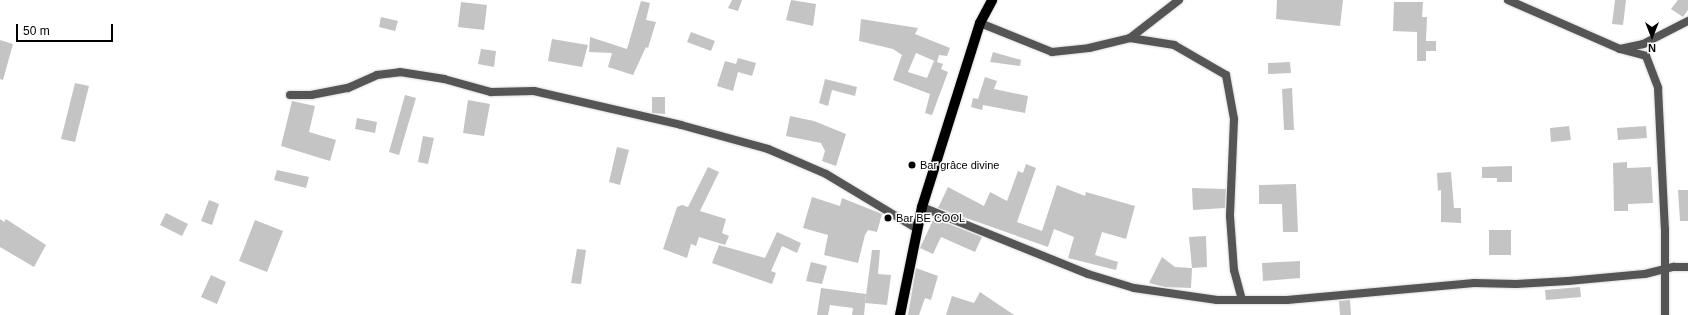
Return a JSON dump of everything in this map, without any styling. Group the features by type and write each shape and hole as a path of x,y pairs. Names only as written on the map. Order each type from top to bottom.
{"main road":[{"path":"900,315 916,228 922,207 980,23 992,0"}],"street":[{"path":"1130,38 1179,0"},
{"path":"1508,0 1620,49 1646,56 1658,88 1665,315"},
{"path":"1620,49 1643,44 1688,21"},
{"path":"980,23 1052,52 1089,48 1130,38 1174,45 1226,75 1234,119 1230,216 1234,270 1242,300"},
{"path":"290,95 311,95 348,88 378,75 400,72 444,79 491,92 534,90 757,145 826,174 916,228"},
{"path":"922,207 1009,244 1134,288 1210,300 1316,298 1474,283 1516,284 1568,281 1645,274 1664,269 1688,267"}],"building":[{"path":"732,0 742,0 738,11 728,8"},
{"path":"791,0 816,4 813,26 786,20"},
{"path":"1277,0 1343,0 1340,26 1276,19"},
{"path":"1615,0 1626,0 1623,25 1612,24"},
{"path":"1678,0 1688,0 1688,10 1683,17 1671,9"},
{"path":"641,1 650,3 646,20 656,22 648,48 646,47 633,75 608,67 612,53 589,52 590,37 627,49"},
{"path":"461,2 487,5 484,30 458,27"},
{"path":"1394,2 1423,2 1422,17 1427,17 1426,41 1436,41 1436,51 1426,51 1426,61 1417,61 1417,32 1393,31"},
{"path":"381,17 398,21 395,31 379,27"},
{"path":"861,19 918,28 915,34 950,48 947,56 939,55 937,62 943,64 941,69 948,72 932,115 925,113 930,94 893,80 902,55 893,49 859,41","holes":["916,53 937,62 934,61 927,78 908,72"]},
{"path":"691,32 715,41 711,51 687,42"},
{"path":"552,39 588,45 582,67 548,61"},
{"path":"0,40 13,44 3,80 0,79"},
{"path":"481,49 496,51 494,67 478,64"},
{"path":"993,52 1021,60 1020,66 990,62"},
{"path":"738,58 756,63 752,76 738,72 733,91 717,86 725,61 736,64"},
{"path":"1290,62 1291,73 1268,74 1268,63"},
{"path":"985,77 997,81 994,89 1028,96 1025,113 983,105 982,110 971,107 973,98 978,99"},
{"path":"825,79 857,87 855,96 832,90 828,106 819,103"},
{"path":"75,83 89,86 75,142 61,139"},
{"path":"1292,88 1294,130 1284,130 1282,89"},
{"path":"405,95 416,98 399,155 389,152"},
{"path":"652,97 665,97 665,114 652,113"},
{"path":"468,100 490,104 484,136 463,133"},
{"path":"292,101 315,106 309,132 336,140 330,161 281,146"},
{"path":"790,116 814,121 846,134 836,166 822,161 825,151 821,143 786,136"},
{"path":"357,118 377,122 375,133 355,129"},
{"path":"1569,126 1571,140 1551,142 1550,128"},
{"path":"1646,126 1647,138 1618,140 1617,128"},
{"path":"423,136 434,138 428,164 418,162"},
{"path":"617,147 629,150 620,185 609,182"},
{"path":"1627,162 1627,168 1651,167 1653,203 1628,204 1628,211 1614,211 1613,163"},
{"path":"1026,164 1036,168 1017,222 1042,231 1057,185 1085,196 1086,192 1135,206 1126,239 1102,232 1095,255 1118,262 1116,270 1068,258 1074,237 1054,229 1048,247 938,208 948,187 984,206 990,192 1007,201 1018,171 1023,173"},
{"path":"1512,166 1512,182 1497,182 1497,178 1482,178 1482,167"},
{"path":"708,167 719,172 700,211 726,219 722,233 729,236 725,245 699,237 696,246 691,244 687,258 663,249 677,207 682,205 688,207"},
{"path":"277,170 309,177 306,188 274,180"},
{"path":"1451,172 1454,208 1461,208 1461,223 1441,222 1441,190 1438,191 1437,173"},
{"path":"1296,184 1298,232 1283,232 1282,204 1259,204 1259,185"},
{"path":"1192,188 1226,189 1225,208 1193,210"},
{"path":"1678,190 1688,190 1688,221 1680,221"},
{"path":"812,197 840,206 842,198 882,214 877,232 868,230 865,235 858,263 824,255 828,235 803,228"},
{"path":"209,200 219,204 212,225 201,221"},
{"path":"166,213 188,224 182,236 160,225"},
{"path":"934,218 982,237 975,252 941,237 933,254 920,248"},
{"path":"0,219 4,222 6,219 46,245 34,267 0,247"},
{"path":"255,220 283,231 267,272 239,261"},
{"path":"1489,230 1511,230 1511,255 1489,255"},
{"path":"777,232 801,243 797,253 782,246 771,271 776,273 772,284 712,263 719,245 765,258"},
{"path":"1206,236 1207,267 1192,268 1189,237"},
{"path":"577,249 586,250 581,284 571,283"},
{"path":"872,250 880,250 878,274 891,275 887,305 865,303"},
{"path":"1162,257 1175,267 1192,268 1191,288 1165,287 1149,283"},
{"path":"1300,261 1300,278 1263,281 1262,263"},
{"path":"811,262 827,266 822,284 806,281"},
{"path":"916,268 938,276 931,300 925,298 919,315 908,315"},
{"path":"211,275 226,282 217,304 201,297"},
{"path":"1580,287 1581,297 1546,300 1545,290"},
{"path":"821,288 866,294 864,315 852,315 853,308 830,305 828,315 817,315"},
{"path":"980,292 1014,315 946,315 952,296 974,303"},
{"path":"1350,300 1351,315 1340,315 1339,301"}],"place":[{"name":"Bar grâce divine","path":"912,165"},
{"name":"Bar BE COOL","path":"888,218"}]}
